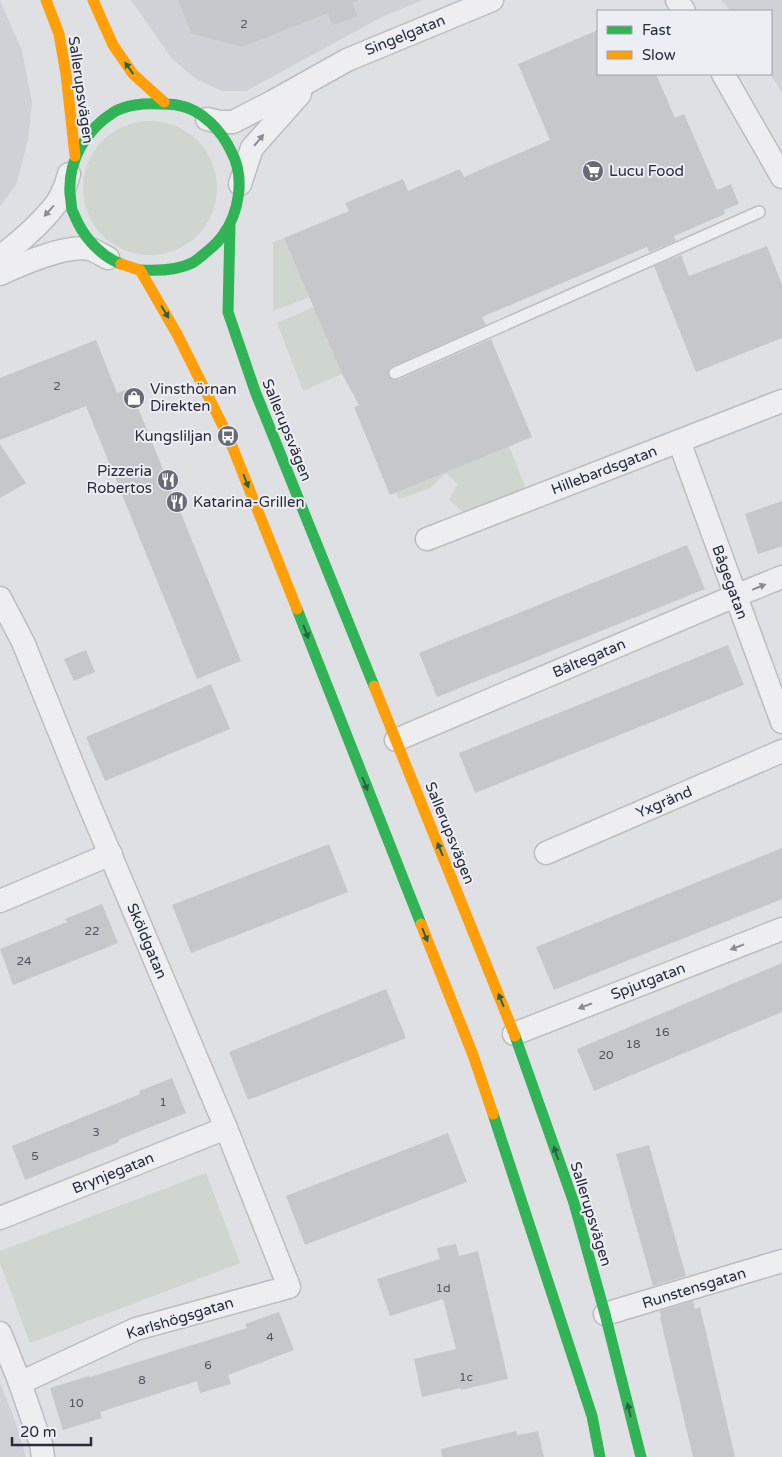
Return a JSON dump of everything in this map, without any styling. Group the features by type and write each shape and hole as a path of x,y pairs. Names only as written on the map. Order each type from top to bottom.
{"main road":[{"name":"Sallerupsvägen","path":"46,0 59,34 66,74 73,162 69,189 72,210 80,228 92,245 108,258 124,266 140,270 167,271 192,263 214,247 230,226"},
{"name":"Sallerupsvägen","path":"93,0 113,45 133,74 164,102"},
{"name":"Sallerupsvägen","path":"73,162 85,136 101,120 120,108 142,102 164,102 186,107 206,119 224,137 235,160 240,184 237,206 230,226 228,312 255,391 514,1034 574,1204 605,1314 641,1457"},
{"path":"140,270 177,334 228,436 473,1055 592,1416 600,1457"}],"street":[{"name":"Singelgatan","path":"206,119 219,122 233,122 347,60 492,0"},
{"name":"Singelgatan","path":"240,184 252,148 280,115 297,96 347,60"},
{"path":"724,75 782,177"},
{"path":"0,257 53,209 65,188 73,162"},
{"path":"0,274 27,262 69,249 90,249 108,258"},
{"name":"Hillebardsgatan","path":"427,539 782,401"},
{"name":"Bågegatan","path":"679,441 782,722"},
{"name":"Bältegatan","path":"396,740 782,577"},
{"name":"Sköldgatan","path":"0,598 23,642 81,786 226,1128 289,1287"},
{"name":"Yxgränd","path":"546,853 782,751"},
{"path":"0,901 110,854"},
{"name":"Spjutgatan","path":"514,1034 782,929"},
{"name":"Brynjegatan","path":"0,1218 226,1128"},
{"name":"Runstensgatan","path":"605,1314 782,1261"},
{"name":"Karlshögsgatan","path":"20,1382 136,1329 289,1287"},
{"path":"0,1333 20,1382 41,1444 43,1457"}],"lane":[{"path":"395,373 759,212"}],"shaded area":[{"path":"0,0 22,51 32,102 28,140 16,185 0,206"},
{"path":"131,0 423,0 382,17 246,91 222,91 196,79 172,59"},
{"path":"721,0 782,0 782,92 771,75 772,10 730,10"},
{"path":"150,121 176,126 198,140 212,162 217,188 212,214 198,236 176,250 150,255 124,250 102,236 88,214 83,188 88,162 102,140 124,126"},
{"path":"284,238 310,297 273,311 273,242"},
{"path":"314,307 342,374 303,391 277,323"},
{"path":"509,446 526,489 463,512 449,500 458,484 446,473 430,488 399,499 396,492"},
{"path":"206,1173 240,1263 30,1343 0,1263 0,1251"},
{"path":"0,1383 16,1423 26,1457 0,1457"}],"building":[{"path":"178,0 358,1 352,3 357,16 342,22 332,25 328,13 242,47 191,33"},
{"path":"597,30 597,75 656,75 675,118 684,114 717,190 731,184 739,204 724,210 725,214 674,236 676,241 649,252 647,247 482,317 486,325 389,368 388,376 398,380 491,339 532,437 390,495 354,407 359,405 342,374 284,238 349,211 345,203 403,179 408,191 460,169 464,177 550,140 518,64"},
{"path":"767,246 782,285 782,338 696,372 654,266 681,255 689,276"},
{"path":"96,340 117,393 130,388 241,661 197,679 86,406 0,440 0,378"},
{"path":"0,444 26,483 0,498"},
{"path":"782,501 782,546 758,554 745,514"},
{"path":"687,545 705,589 437,697 419,653"},
{"path":"728,645 744,685 475,793 459,753"},
{"path":"86,650 95,672 74,681 64,659"},
{"path":"211,684 230,729 105,781 86,737"},
{"path":"329,844 348,892 191,953 172,905"},
{"path":"782,848 782,899 554,990 536,947"},
{"path":"102,904 118,943 13,985 0,949 67,922 65,919"},
{"path":"782,963 782,1012 594,1091 577,1049"},
{"path":"386,989 406,1038 248,1100 229,1052"},
{"path":"172,1078 186,1113 25,1180 12,1146 140,1094 139,1091"},
{"path":"448,1133 467,1182 305,1245 286,1196"},
{"path":"649,1145 686,1276 653,1286 616,1154"},
{"path":"456,1244 459,1256 478,1251 508,1379 422,1397 414,1359 456,1349 443,1299 390,1316 377,1279 440,1259 437,1248"},
{"path":"693,1301 695,1309 700,1307 735,1457 693,1457 660,1311"},
{"path":"279,1312 294,1350 228,1375 231,1384 200,1393 197,1381 100,1412 102,1418 63,1430 50,1388 247,1328 245,1324"},
{"path":"516,1431 518,1435 538,1431 544,1457 442,1457 441,1449"}],"traffic: fast":[{"path":"121,264 102,253 91,242 82,230 72,210 70,182 75,158 87,137 104,119 114,112 130,106 147,104 172,104 186,107 210,122 228,145 238,173 239,184 236,206 229,226 221,238 195,261 186,266 173,269 140,270"},
{"path":"230,226 228,312 255,391 374,686"},
{"path":"297,609 421,924"},
{"path":"515,1036 574,1203 605,1314 641,1457"},
{"path":"493,1114 592,1416 600,1457"}],"traffic: slow":[{"path":"46,0 59,34 66,74 75,156"},
{"path":"93,0 113,45 133,74 164,102"},
{"path":"121,264 140,270 177,334 228,436 297,609"},
{"path":"374,686 515,1036"},
{"path":"421,924 473,1055 493,1114"}],"place":[{"name":"Lucu Food","path":"593,171"},
{"name":"Vinsthörnan Direkten","path":"134,398"},
{"name":"Kungsliljan","path":"228,436"},
{"name":"Pizzeria Robertos","path":"168,480"},
{"name":"Katarina-Grillen","path":"177,502"}]}
